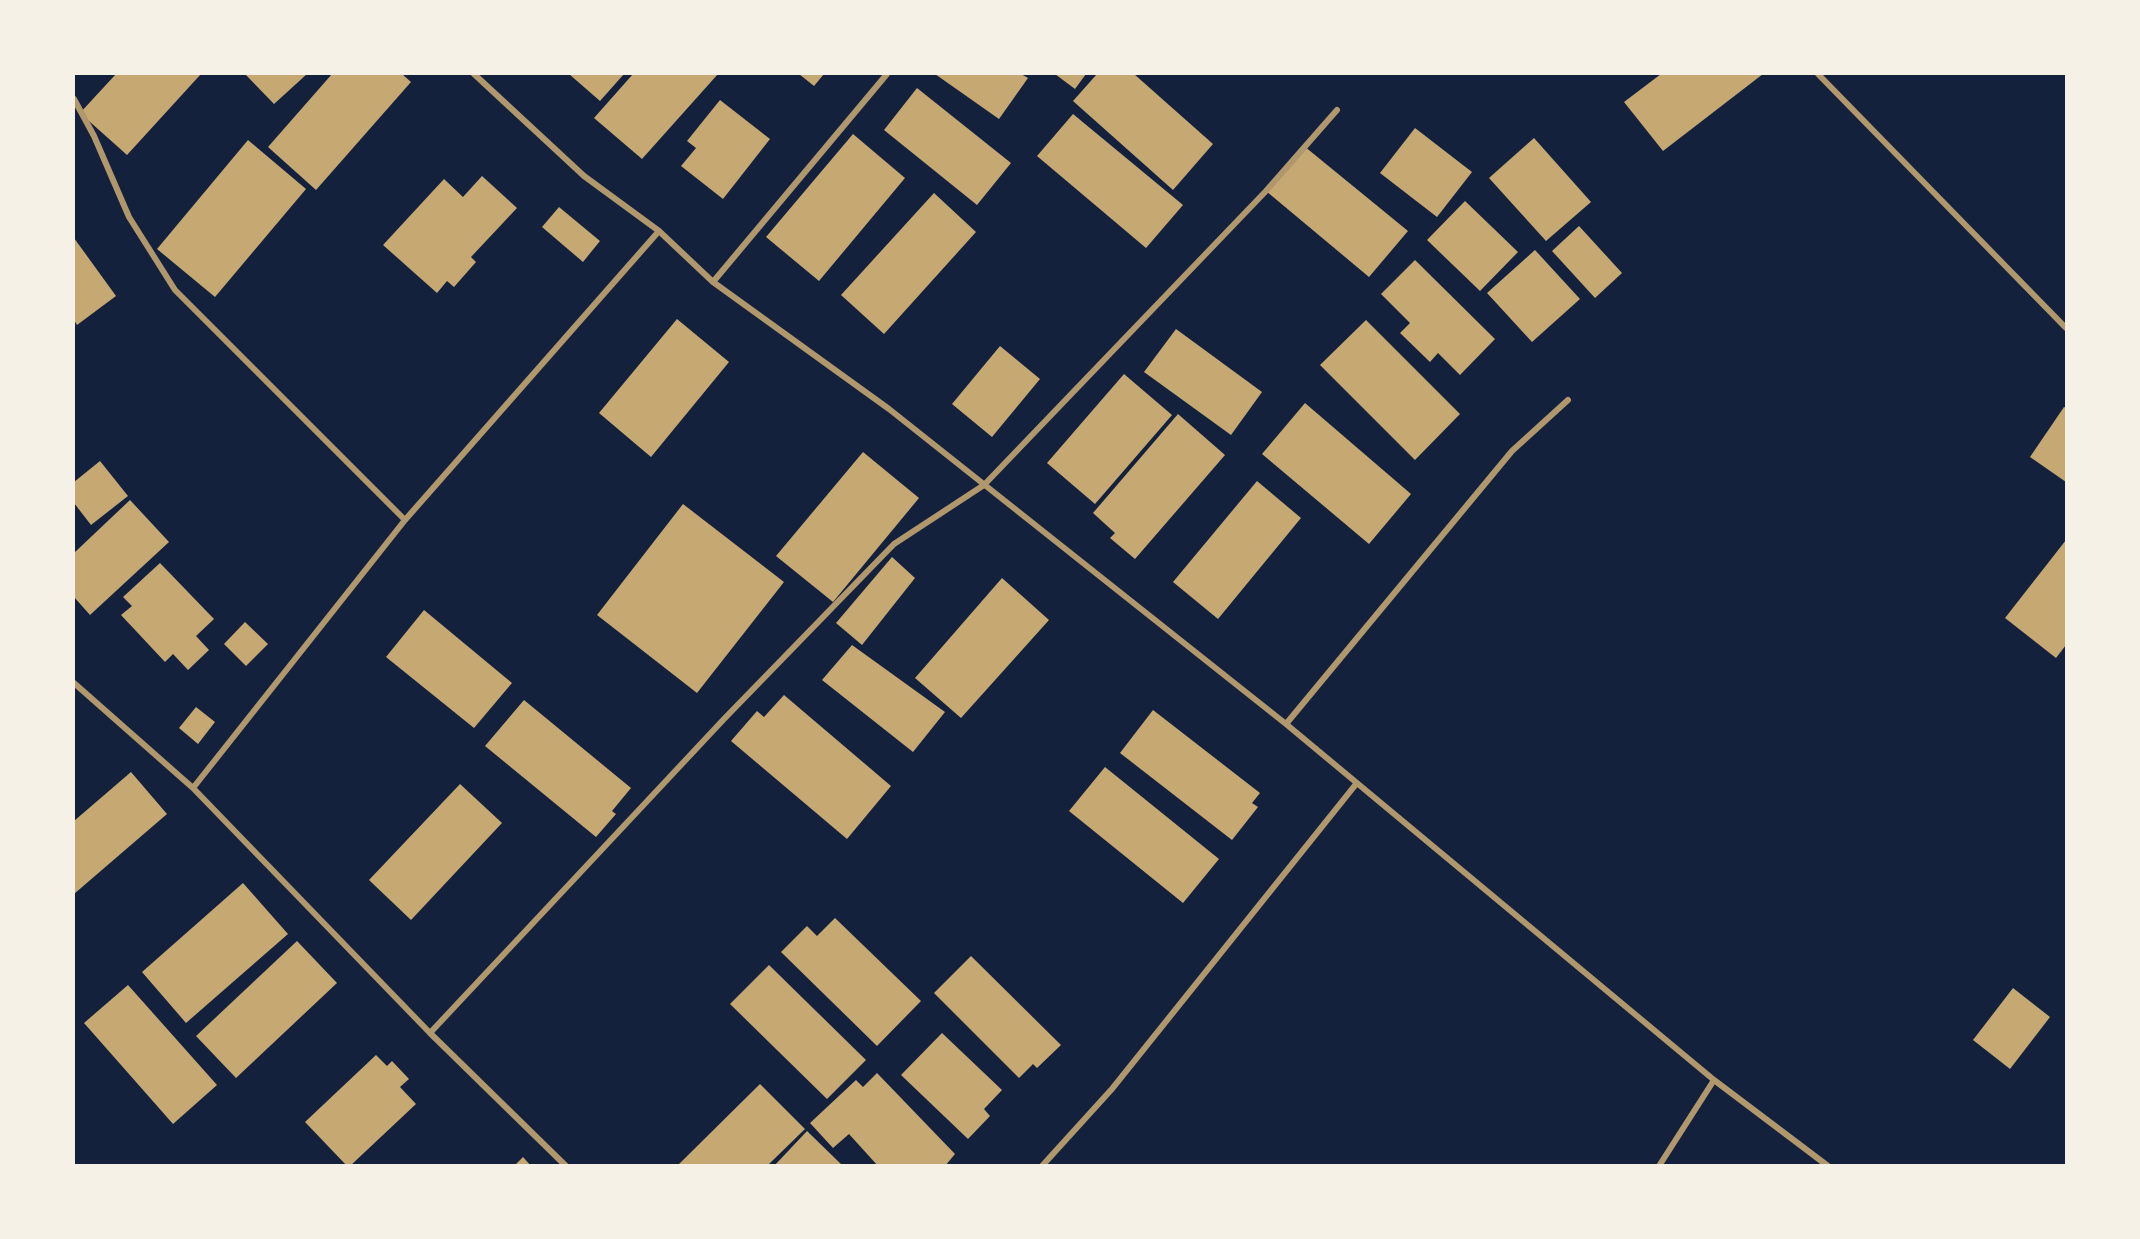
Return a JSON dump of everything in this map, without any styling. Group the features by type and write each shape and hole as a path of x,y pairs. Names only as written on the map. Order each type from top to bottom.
{"street":[{"path":"474,74 584,176 659,231 713,282 889,409 1286,724 1714,1080 1828,1166"},
{"path":"713,282 887,74"},
{"path":"1818,74 2067,328"},
{"path":"74,99 94,136 129,217 175,290 405,520"},
{"path":"430,1033 723,718 894,544 984,485 1266,191 1337,110"},
{"path":"193,788 405,520 659,231"},
{"path":"1286,724 1512,451 1568,400"},
{"path":"74,682 193,788 430,1033 566,1166"},
{"path":"1042,1166 1111,1090 1356,783"},
{"path":"1659,1166 1714,1080"}],"building":[{"path":"116,74 201,74 127,155 80,113"},
{"path":"245,74 307,74 274,104"},
{"path":"332,74 402,74 411,82 316,190 268,147"},
{"path":"569,74 624,74 600,101"},
{"path":"633,74 718,74 642,159 594,118"},
{"path":"799,74 824,74 814,86"},
{"path":"935,74 1021,74 1028,78 999,119"},
{"path":"1055,74 1086,74 1075,89"},
{"path":"1097,74 1134,74 1213,144 1173,190 1073,101"},
{"path":"1661,74 1763,74 1663,151 1624,102"},
{"path":"917,88 1011,163 977,205 884,130"},
{"path":"720,100 770,139 723,199 681,166 696,148 687,141"},
{"path":"1073,114 1183,205 1146,248 1037,156"},
{"path":"1415,128 1472,172 1437,217 1380,173"},
{"path":"853,134 905,178 819,281 766,237"},
{"path":"1534,138 1591,202 1546,241 1489,178"},
{"path":"248,140 306,189 215,297 157,249"},
{"path":"1304,146 1408,231 1369,277 1266,191"},
{"path":"482,176 517,208 471,257 476,262 454,287 447,281 437,293 383,245 444,179 463,197"},
{"path":"934,193 976,232 884,334 841,295"},
{"path":"1465,201 1518,252 1480,291 1427,240"},
{"path":"559,207 600,241 583,262 542,227"},
{"path":"1579,226 1622,273 1595,298 1552,251"},
{"path":"74,238 116,296 77,325 74,320"},
{"path":"1535,250 1580,299 1532,342 1487,293"},
{"path":"1415,260 1495,339 1460,375 1438,353 1430,362 1400,333 1410,323 1381,294"},
{"path":"677,319 729,362 651,457 599,413"},
{"path":"1366,320 1460,414 1415,460 1320,365"},
{"path":"1176,329 1262,392 1231,435 1144,372"},
{"path":"1000,346 1040,379 992,437 952,404"},
{"path":"1124,374 1172,415 1095,504 1047,463"},
{"path":"1305,403 1411,494 1369,544 1262,454"},
{"path":"2064,407 2066,408 2066,482 2030,457"},
{"path":"1178,414 1225,455 1135,559 1110,538 1115,533 1093,513"},
{"path":"863,452 919,498 833,602 776,556"},
{"path":"100,461 128,496 91,525 74,503 74,482"},
{"path":"1257,481 1301,518 1218,619 1173,582"},
{"path":"130,500 169,542 90,615 74,597 74,553"},
{"path":"683,504 784,582 697,693 597,615"},
{"path":"2066,540 2066,645 2056,658 2005,618"},
{"path":"892,557 915,578 862,645 836,623"},
{"path":"160,563 214,619 196,636 209,650 188,670 173,654 165,662 121,615 132,606 123,597"},
{"path":"1002,578 1049,620 961,718 915,678"},
{"path":"424,610 512,683 474,728 386,657"},
{"path":"245,622 268,644 246,666 224,644"},
{"path":"852,645 945,712 913,752 822,680"},
{"path":"784,695 891,786 847,839 731,741 757,711 764,717"},
{"path":"524,700 631,788 612,811 616,814 596,837 485,746"},
{"path":"196,707 215,722 198,744 179,728"},
{"path":"1153,710 1260,793 1252,803 1258,807 1232,840 1120,753"},
{"path":"1105,767 1219,859 1183,903 1069,811"},
{"path":"131,772 167,814 74,894 74,821"},
{"path":"460,784 502,823 411,920 369,880"},
{"path":"243,883 288,934 186,1023 142,972"},
{"path":"835,918 921,1001 877,1046 781,952 807,926 817,936"},
{"path":"297,941 337,983 236,1078 196,1036"},
{"path":"971,956 1061,1045 1037,1068 1033,1064 1019,1078 934,993"},
{"path":"769,965 866,1060 827,1099 730,1004"},
{"path":"128,985 217,1085 173,1124 84,1023"},
{"path":"2013,988 2050,1017 2010,1069 1973,1040"},
{"path":"942,1033 1002,1090 984,1109 990,1116 968,1139 901,1075"},
{"path":"376,1055 387,1066 392,1061 409,1079 400,1087 416,1104 350,1166 347,1166 305,1122"},
{"path":"877,1073 955,1154 945,1166 878,1166 849,1134 833,1148 810,1123 856,1080 863,1087"},
{"path":"760,1084 805,1129 767,1166 677,1166"},
{"path":"807,1131 843,1166 774,1166"},
{"path":"523,1157 531,1166 514,1166"}]}
